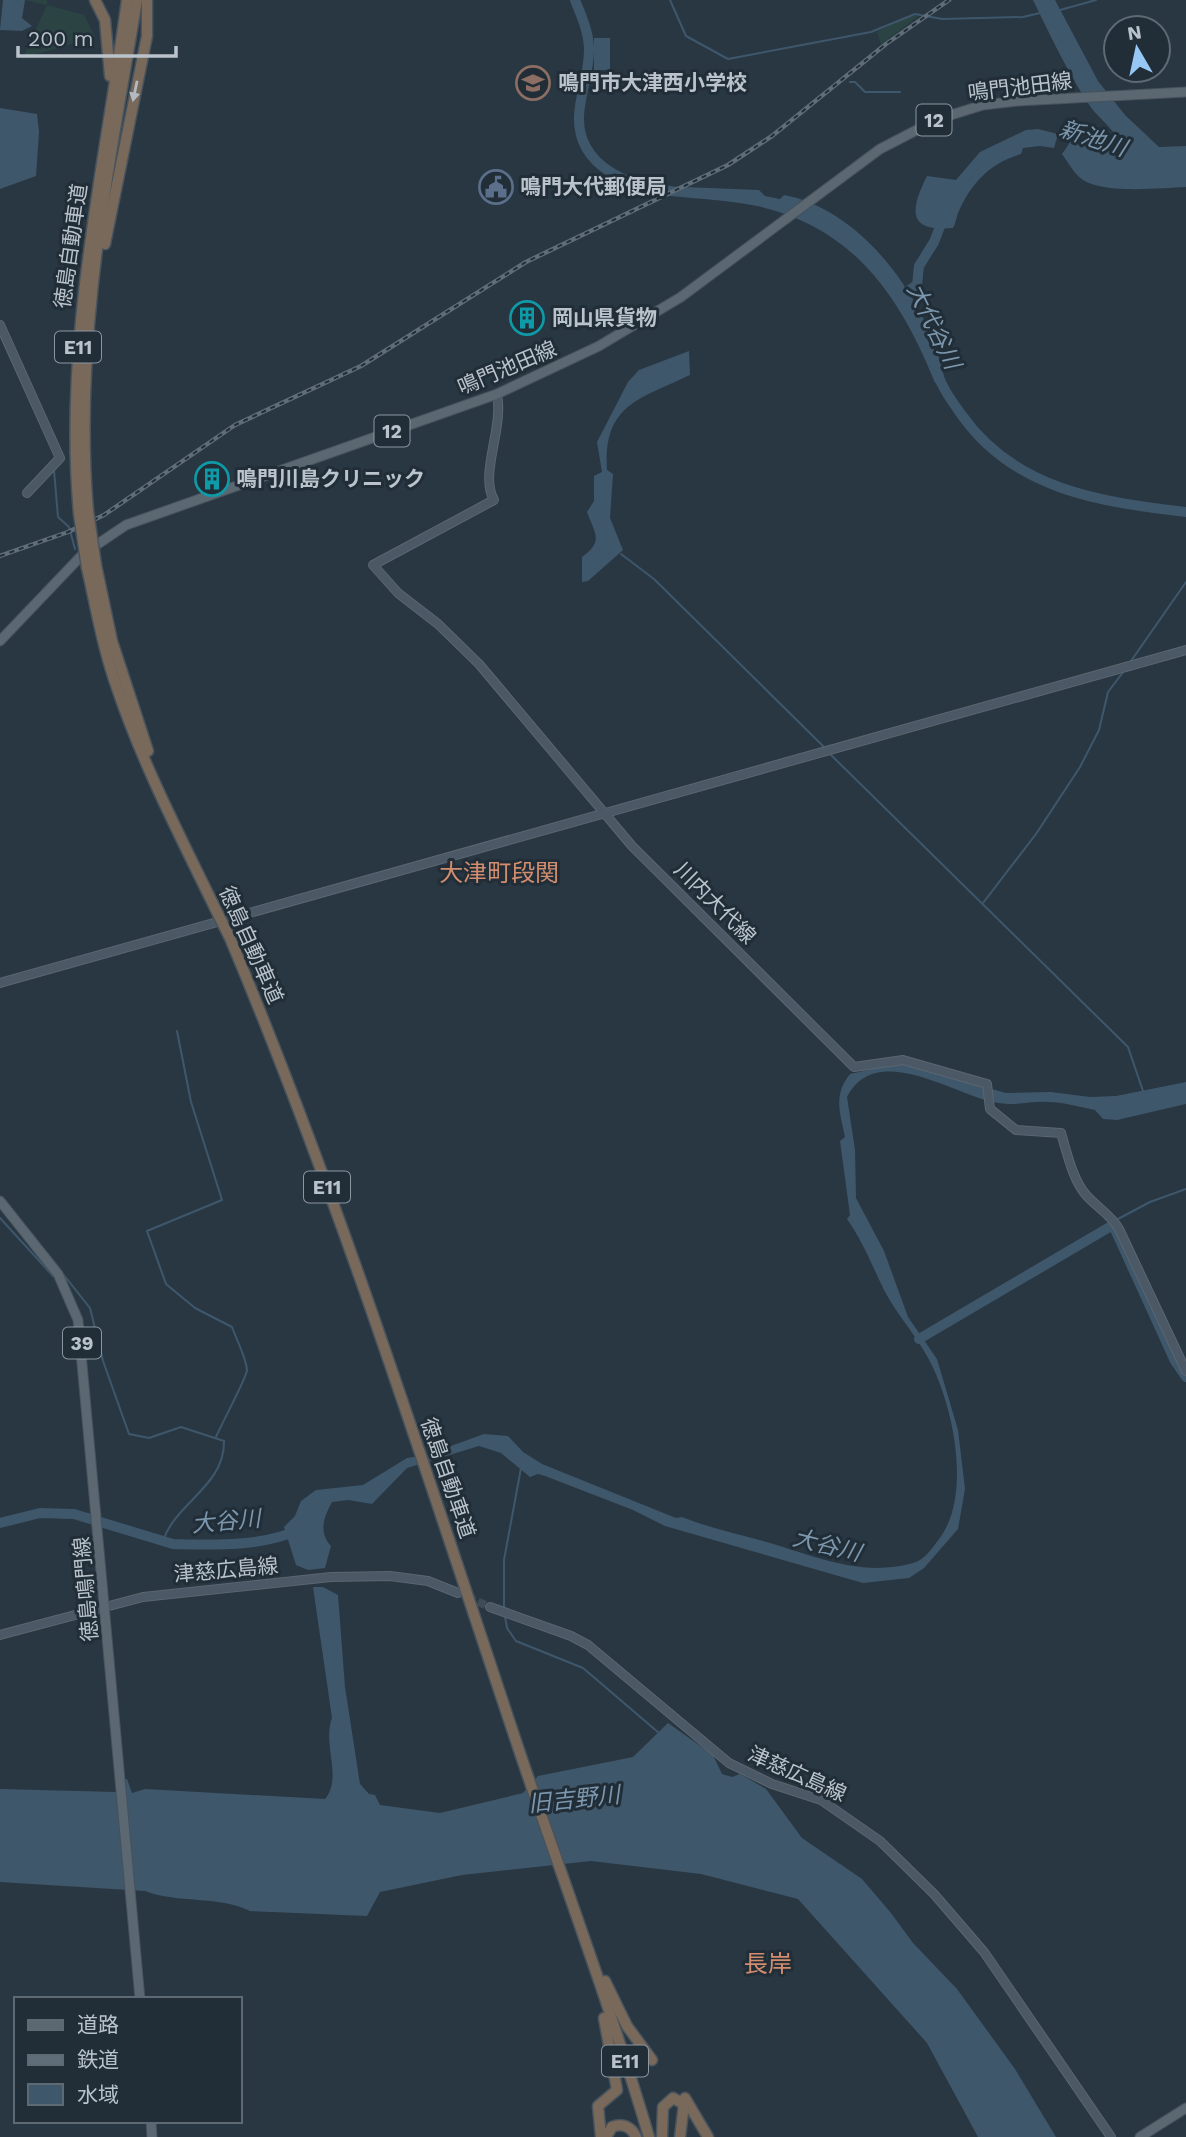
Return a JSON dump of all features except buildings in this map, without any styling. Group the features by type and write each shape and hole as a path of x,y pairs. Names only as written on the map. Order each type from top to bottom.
{"highway":[{"path":"95,0 105,20 110,62 105,142"},
{"path":"108,181 147,36 147,0"},
{"path":"105,142 132,4"},
{"path":"108,181 132,4"},
{"name":"徳島自動車道","path":"83,512 83,428 93,290 108,181 105,142"},
{"name":"徳島自動車道","path":"108,181 75,376 83,512 91,567 124,683 183,842 230,938 314,1150 572,1900 649,2137"},
{"path":"572,1900 616,2005 652,2060"},
{"path":"600,1985 600,2000 617,2083 617,2090 598,2106 603,2137"},
{"path":"681,2093 708,2137"},
{"path":"662,2137 663,2107 673,2098 684,2104 680,2137"},
{"path":"603,2137 612,2127 621,2125 632,2130 636,2137"}],"main road":[{"name":"鳴門池田線","path":"0,641 83,554 125,525 497,394 599,346 681,297 880,149 938,119 983,105 1186,92"},
{"path":"0,325 60,458 27,493"},
{"name":"川内大代線","path":"497,394 498,427 488,475 494,500 373,565 398,593 438,624 479,664 632,846 854,1067 903,1060 988,1087 988,1104 1016,1129 1061,1133 1078,1181 1088,1197 1113,1218 1186,1371"},
{"path":"0,983 1186,650"},
{"name":"徳島鳴門線","path":"0,1201 58,1273 78,1320 140,1997"},
{"name":"津慈広島線","path":"0,1635 105,1605 175,1592 331,1577 390,1576 428,1581 458,1593"},
{"name":"津慈広島線","path":"490,1607 571,1636 588,1645 729,1763 772,1784 821,1800 880,1841 934,1894 984,1952 1111,2137"},
{"path":"1140,2137 1186,2108"}],"green space":[{"path":"25,0 47,0 47,5"},
{"path":"47,5 84,15 95,37 23,58"},
{"path":"920,15 881,44 877,32 906,17"}],"water":[{"path":"3,0 25,0 22,18 32,26 22,31 0,30"},
{"path":"1033,0 1055,0 1098,81 1125,115 1159,147 1186,146 1186,187 1118,189 1083,180 1074,171 1062,154 1071,141 1109,151 1114,150 1118,142 1080,91"},
{"path":"594,38 610,38 610,70 594,70"},
{"path":"0,108 37,114 39,132 36,176 0,189"},
{"path":"1038,129 1058,134 1054,148 1023,148 1021,154 991,169 969,192 953,228 927,226 920,222 916,216 917,199 927,176 956,180 980,152 1026,130"},
{"path":"658,186 759,190 765,196 780,199 784,195 814,204 841,220 867,240 909,293 925,322 945,381 935,383 906,322 870,270 847,249 821,231 791,216 757,206 656,194"},
{"path":"689,351 690,375 628,407 618,417 611,431 607,448 607,470 613,474 610,518 623,550 588,581 582,582 582,557 593,546 596,537 587,512 594,501 594,476 602,472 597,442 628,382 639,370"},
{"path":"900,1063 1006,1093 1051,1092 1090,1097 1116,1096 1186,1082 1186,1104 1117,1120 1103,1119 1095,1110 1060,1103 999,1103 918,1076 897,1072 877,1073 860,1080 847,1097 855,1150 856,1198 884,1251 908,1317 937,1359 958,1430 965,1489 958,1529 924,1568 909,1578 863,1583 665,1526 633,1510 545,1476 538,1474 530,1477 501,1453 479,1446 407,1468 372,1504 348,1500 332,1502 323,1530 331,1546 325,1568 308,1570 296,1565 284,1527 295,1516 301,1501 316,1490 363,1485 407,1458 426,1455 484,1434 508,1436 523,1452 542,1464 676,1518 682,1517 818,1558 874,1568 913,1563 925,1556 939,1539 949,1520 955,1498 956,1448 951,1423 945,1398 927,1356 884,1290 863,1245 847,1219 850,1215 840,1141 845,1137 840,1112 841,1089 850,1074"},
{"name":"旧吉野川","path":"313,1587 323,1587 338,1595 345,1687 360,1784 369,1794 375,1795 380,1805 440,1813 523,1793 538,1776 633,1757 668,1723 713,1755 722,1774 732,1777 740,1774 766,1789 802,1838 862,1879 913,1943 957,1989 1015,2069 1056,2137 978,2137 927,2043 798,1899 701,1874 591,1861 462,1875 380,1892 367,1916 250,1911 224,1903 145,1891 0,1882 0,1789 116,1792 117,1781 127,1779 132,1793 145,1789 325,1799 332,1781 329,1739 332,1718"}],"waterway":[{"name":"大代谷川","path":"575,0 586,29 589,47 579,116 581,133 587,148 596,161 623,179 638,185 670,191"},
{"path":"670,0 686,36 728,59 871,32 915,14 942,19 1023,17 1040,13"},
{"path":"1060,10 1096,0"},
{"path":"850,82 855,82 865,92 900,92"},
{"name":"新池川","path":"902,295 917,285 919,266 934,242 943,219"},
{"name":"大代谷川","path":"937,372 950,399 982,440 1006,460 1033,476 1091,497 1186,512"},
{"path":"54,470 58,517 69,527 75,549"},
{"path":"621,554 654,579 824,747"},
{"path":"1131,661 1186,582"},
{"path":"983,903 1036,834 1080,767 1099,730 1108,692 1124,671"},
{"path":"830,754 1128,1047 1144,1094"},
{"path":"177,1031 191,1102 222,1200 147,1231 166,1284 195,1308 232,1327 243,1354 246,1374 216,1437"},
{"path":"1118,1219 1150,1202 1186,1189"},
{"path":"0,1218 53,1276"},
{"path":"919,1339 1113,1225 1175,1361 1186,1377"},
{"path":"63,1274 90,1308 103,1361 129,1434 149,1438 181,1427 224,1441 217,1470 178,1516 163,1541"},
{"path":"504,1607 504,1560 521,1468"},
{"name":"大谷川","path":"0,1523 40,1513 74,1514 173,1544 253,1542 269,1540 299,1530"},
{"path":"505,1616 507,1628 516,1641 583,1668 659,1733"}],"tunnel":[{"path":"467,1597 490,1607"}],"railway":[{"path":"0,556 68,532 104,515 235,425 361,366 526,262 728,165 772,136 886,44 949,0"}],"place":[{"name":"鳴門市大津西小学校","path":"533,83"},
{"name":"鳴門大代郵便局","path":"496,187"},
{"name":"岡山県貨物","path":"527,318"},
{"name":"鳴門川島クリニック","path":"212,479"}],"district":[{"name":"大津町段関","path":"499,873"},
{"name":"長岸","path":"768,1964"}]}
